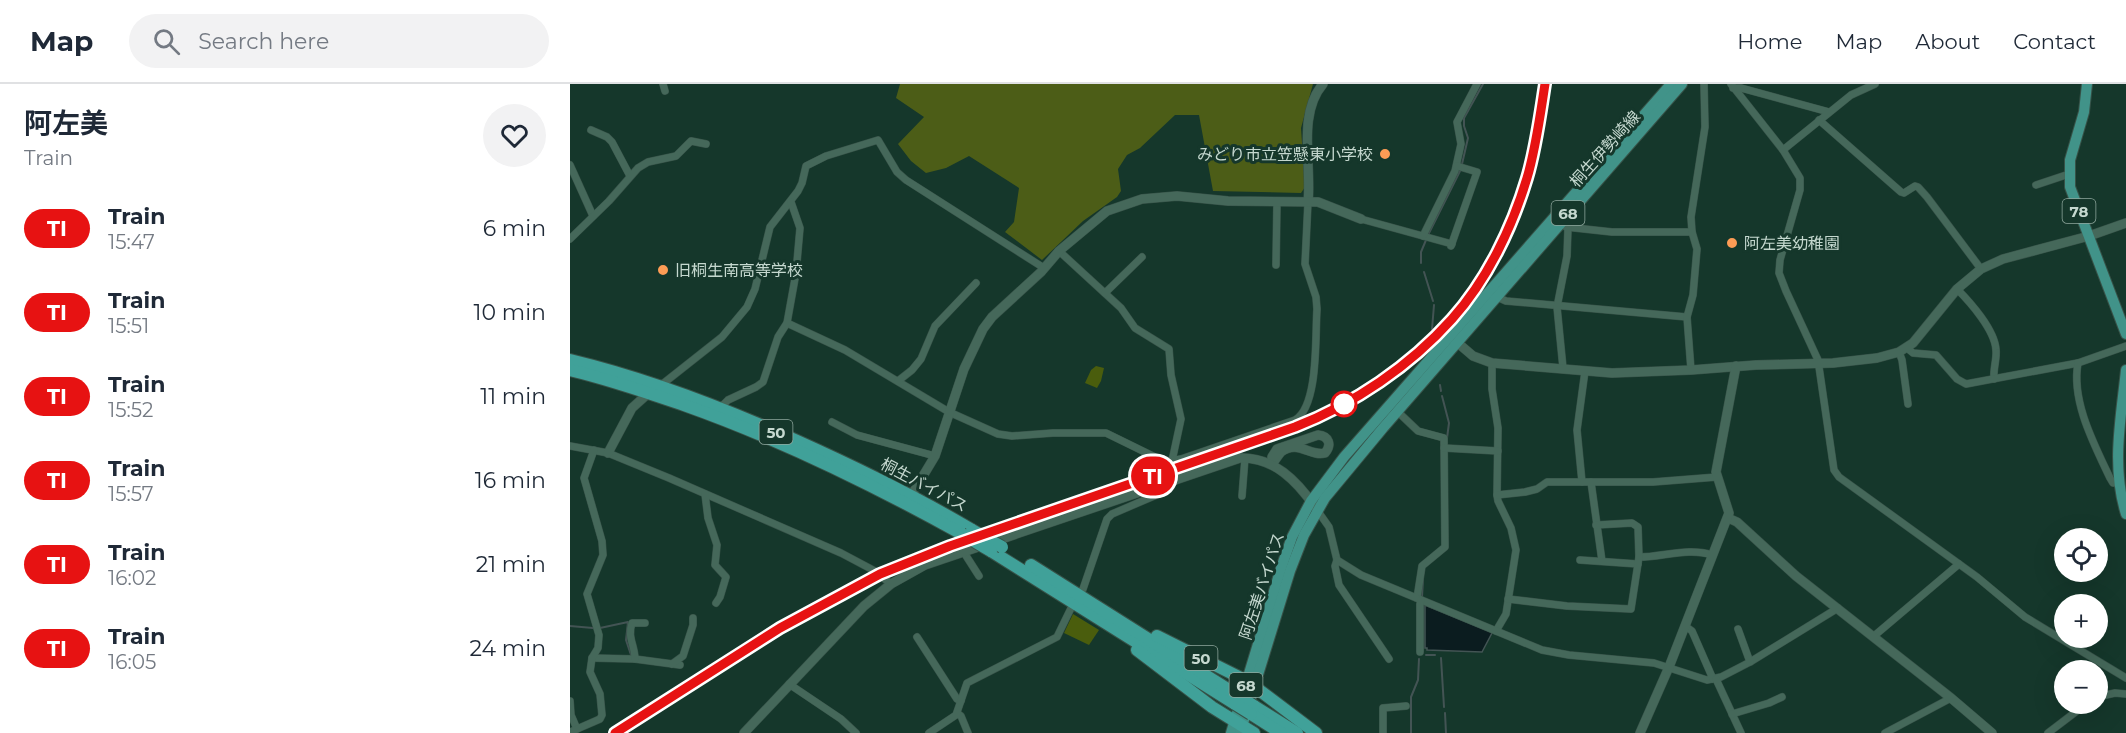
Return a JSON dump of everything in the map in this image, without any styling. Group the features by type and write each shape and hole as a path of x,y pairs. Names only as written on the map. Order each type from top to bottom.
{"highway":[{"name":"桐生バイパス","path":"570,360 654,389 720,408 842,461 997,549 1253,710 1297,733"},
{"name":"桐生バイパス","path":"570,370 654,389 910,499"},
{"name":"50","path":"1077,599 1098,602 1251,684 1316,733"},
{"name":"50","path":"1077,599 1086,615 1115,634 1237,729 1254,733"},
{"name":"桐生バイパス","path":"1253,710 1281,733"}],"main road":[{"name":"桐生伊勢崎線","path":"1485,296 1671,84"},
{"name":"桐生伊勢崎線","path":"1454,340 1565,225 1682,84"},
{"name":"78","path":"2087,84 2086,101 2071,154 2070,187 2126,334"},
{"name":"阿左美バイパス","path":"1314,506 1398,412 1485,296"},
{"name":"阿左美バイパス","path":"1237,729 1281,568 1292,537 1314,506 1338,465 1454,340"},
{"path":"2126,370 2117,450 2118,483 2126,514"}],"street":[{"path":"787,324 845,350 949,411 991,431 1006,435 1106,433 1150,456 1172,460 1295,420 1300,417 1307,406 1313,387 1317,309 1316,297 1305,264 1309,123 1313,102 1323,84"},
{"path":"1423,236 1457,166 1461,144 1457,122 1477,84"},
{"path":"1691,370 1687,317 1693,295 1697,249 1691,217 1705,127 1704,84"},
{"path":"1783,150 1851,95 1875,84"},
{"path":"1732,86 1829,112"},
{"path":"1732,86 1783,150 1799,175 1801,184 1780,260 1779,273 1818,363 1834,470 1839,477 1959,564 2031,621 2126,678"},
{"path":"1819,120 1901,192 1906,192 1915,186 1918,187 1981,269"},
{"path":"591,130 607,137 612,142 630,176"},
{"path":"608,453 632,408 722,337 747,307 755,289 770,227 791,202 802,183 806,166 826,156 878,140 897,172 906,180 1044,268"},
{"path":"570,239 609,201 630,176 648,162 678,154 691,141 706,144"},
{"path":"570,165 593,216"},
{"path":"910,499 935,456 964,369 983,329 1059,251 1107,211 1134,200 1177,196 1228,201 1308,202 1331,206 1361,219 1452,245 1477,172 1457,166"},
{"path":"2036,185 2069,174"},
{"path":"1276,265 1277,201"},
{"path":"720,408 728,400 763,382 778,337 787,324 796,273 800,228 791,202"},
{"path":"1454,340 1473,356 1492,363 1612,374 1865,360 1903,350 1919,337 1957,289 1981,269 2011,257 2089,236 2126,223"},
{"path":"1563,368 1557,307 1567,256 1565,225 1629,233 1692,232"},
{"path":"1059,251 1121,308 1135,328 1169,349 1171,378 1181,416 1172,460"},
{"path":"1105,293 1142,257"},
{"path":"898,381 921,360 935,326 976,283"},
{"path":"1957,289 1988,327 1993,337 1996,350 1994,379"},
{"path":"1497,297 1506,301 1557,307 1687,317"},
{"path":"1903,350 1936,355 1963,383 2078,363 2126,346"},
{"path":"1903,350 1902,360 1908,404"},
{"path":"1492,363 1498,451 1497,495 1511,528 1516,547 1505,616 1496,631"},
{"path":"2078,363 2077,390 2088,427 2109,478 2113,483 2118,483"},
{"path":"1640,733 1669,667 1728,518 1729,509 1716,469 1736,366"},
{"path":"1582,482 1577,430 1585,371"},
{"path":"1398,412 1418,431 1444,438 1445,547 1422,566 1419,599 1420,652"},
{"path":"832,422 857,435 935,456"},
{"path":"1318,435 1326,436 1329,441 1328,451 1323,454 1297,447 1282,451 1272,464 1272,458 1279,448 1318,435"},
{"path":"570,446 608,453 705,494 841,553 885,577 891,584"},
{"path":"1444,448 1498,451"},
{"path":"570,700 573,731 602,718 600,694 590,672 592,658 598,648 598,635 587,594 603,555 602,541 584,478 594,450"},
{"path":"1242,496 1245,458"},
{"path":"744,733 864,606 891,584 925,565 1230,460 1245,458 1272,464 1284,473 1314,506 1329,527 1337,560 1335,566 1339,585 1389,659"},
{"path":"1497,495 1525,492 1539,488 1545,483 1653,482 1717,477"},
{"path":"1591,482 1602,561"},
{"path":"929,733 957,713 967,683 1057,637 1083,589 1107,519 1112,514 1161,493 1165,489 1164,483"},
{"path":"705,494 708,518 717,545 716,568 726,577 716,603"},
{"path":"1728,518 1737,522 1796,576 1874,636 1992,733"},
{"path":"1508,599 1629,610 1632,606 1639,560 1638,529 1636,524 1596,525"},
{"path":"963,551 979,576"},
{"path":"1580,560 1639,560 1670,553 1712,555"},
{"path":"1337,560 1361,575 1549,652 1650,662 1701,679 1714,679 1750,662 1838,608"},
{"path":"1874,636 1959,564"},
{"path":"592,658 635,659 676,665 683,656 693,618"},
{"path":"635,659 629,636 630,627 632,623 645,623"},
{"path":"1685,626 1692,631 1741,733"},
{"path":"1738,629 1750,662"},
{"path":"917,637 957,699 961,701"},
{"path":"789,684 841,719 856,733"},
{"path":"2108,695 2126,694"},
{"path":"1732,714 1782,697"},
{"path":"1885,733 1951,698"},
{"path":"1383,733 1383,708 1406,706"},
{"path":"957,713 961,716 968,733"},
{"path":"2048,733 2073,714"}],"green space":[{"path":"900,84 1313,84 1301,128 1305,187 1301,193 1213,191 1199,115 1175,115 1140,148 1127,155 1118,169 1121,191 1117,197 1083,221 1042,260 1005,232 1014,222 1019,188 969,156 946,168 926,173 911,161 898,144 924,117 896,98"},
{"path":"1096,366 1104,368 1097,388 1085,383 1091,370"},
{"path":"1073,614 1099,630 1089,645 1064,633"}],"shaded area":[{"path":"1425,605 1491,632 1482,652 1427,650 1425,648"}],"waterway":[{"path":"1462,164 1468,138 1464,118 1483,84"},
{"path":"1428,235 1460,171"},
{"path":"1421,263 1421,252 1426,240"},
{"path":"1424,272 1433,301"},
{"path":"1432,329 1434,305"},
{"path":"1440,385 1441,391"},
{"path":"1442,396 1449,423 1447,438"},
{"path":"1422,597 1423,579"},
{"path":"600,628 628,622 626,640 631,655"},
{"path":"570,626 593,628"},
{"path":"1426,655 1435,655"},
{"path":"1441,658 1444,707"},
{"path":"1411,733 1411,697 1418,680 1419,659"},
{"path":"1445,713 1446,733"}],"railway":[{"path":"615,733 780,628 880,574 950,546 1295,427 1339,407 1380,382 1418,352 1452,319 1476,288 1497,253 1514,216 1527,178 1545,84"}],"train":[{"name":"TI","path":"615,733 780,628 880,574 950,546 1308,422 1358,396 1380,381 1408,360 1452,320 1493,259 1517,207 1527,178 1545,84"}],"place":[{"name":"みどり市立笠懸東小学校","path":"1385,154"},
{"name":"阿左美幼稚園","path":"1732,243"},
{"name":"旧桐生南高等学校","path":"663,270"}]}
